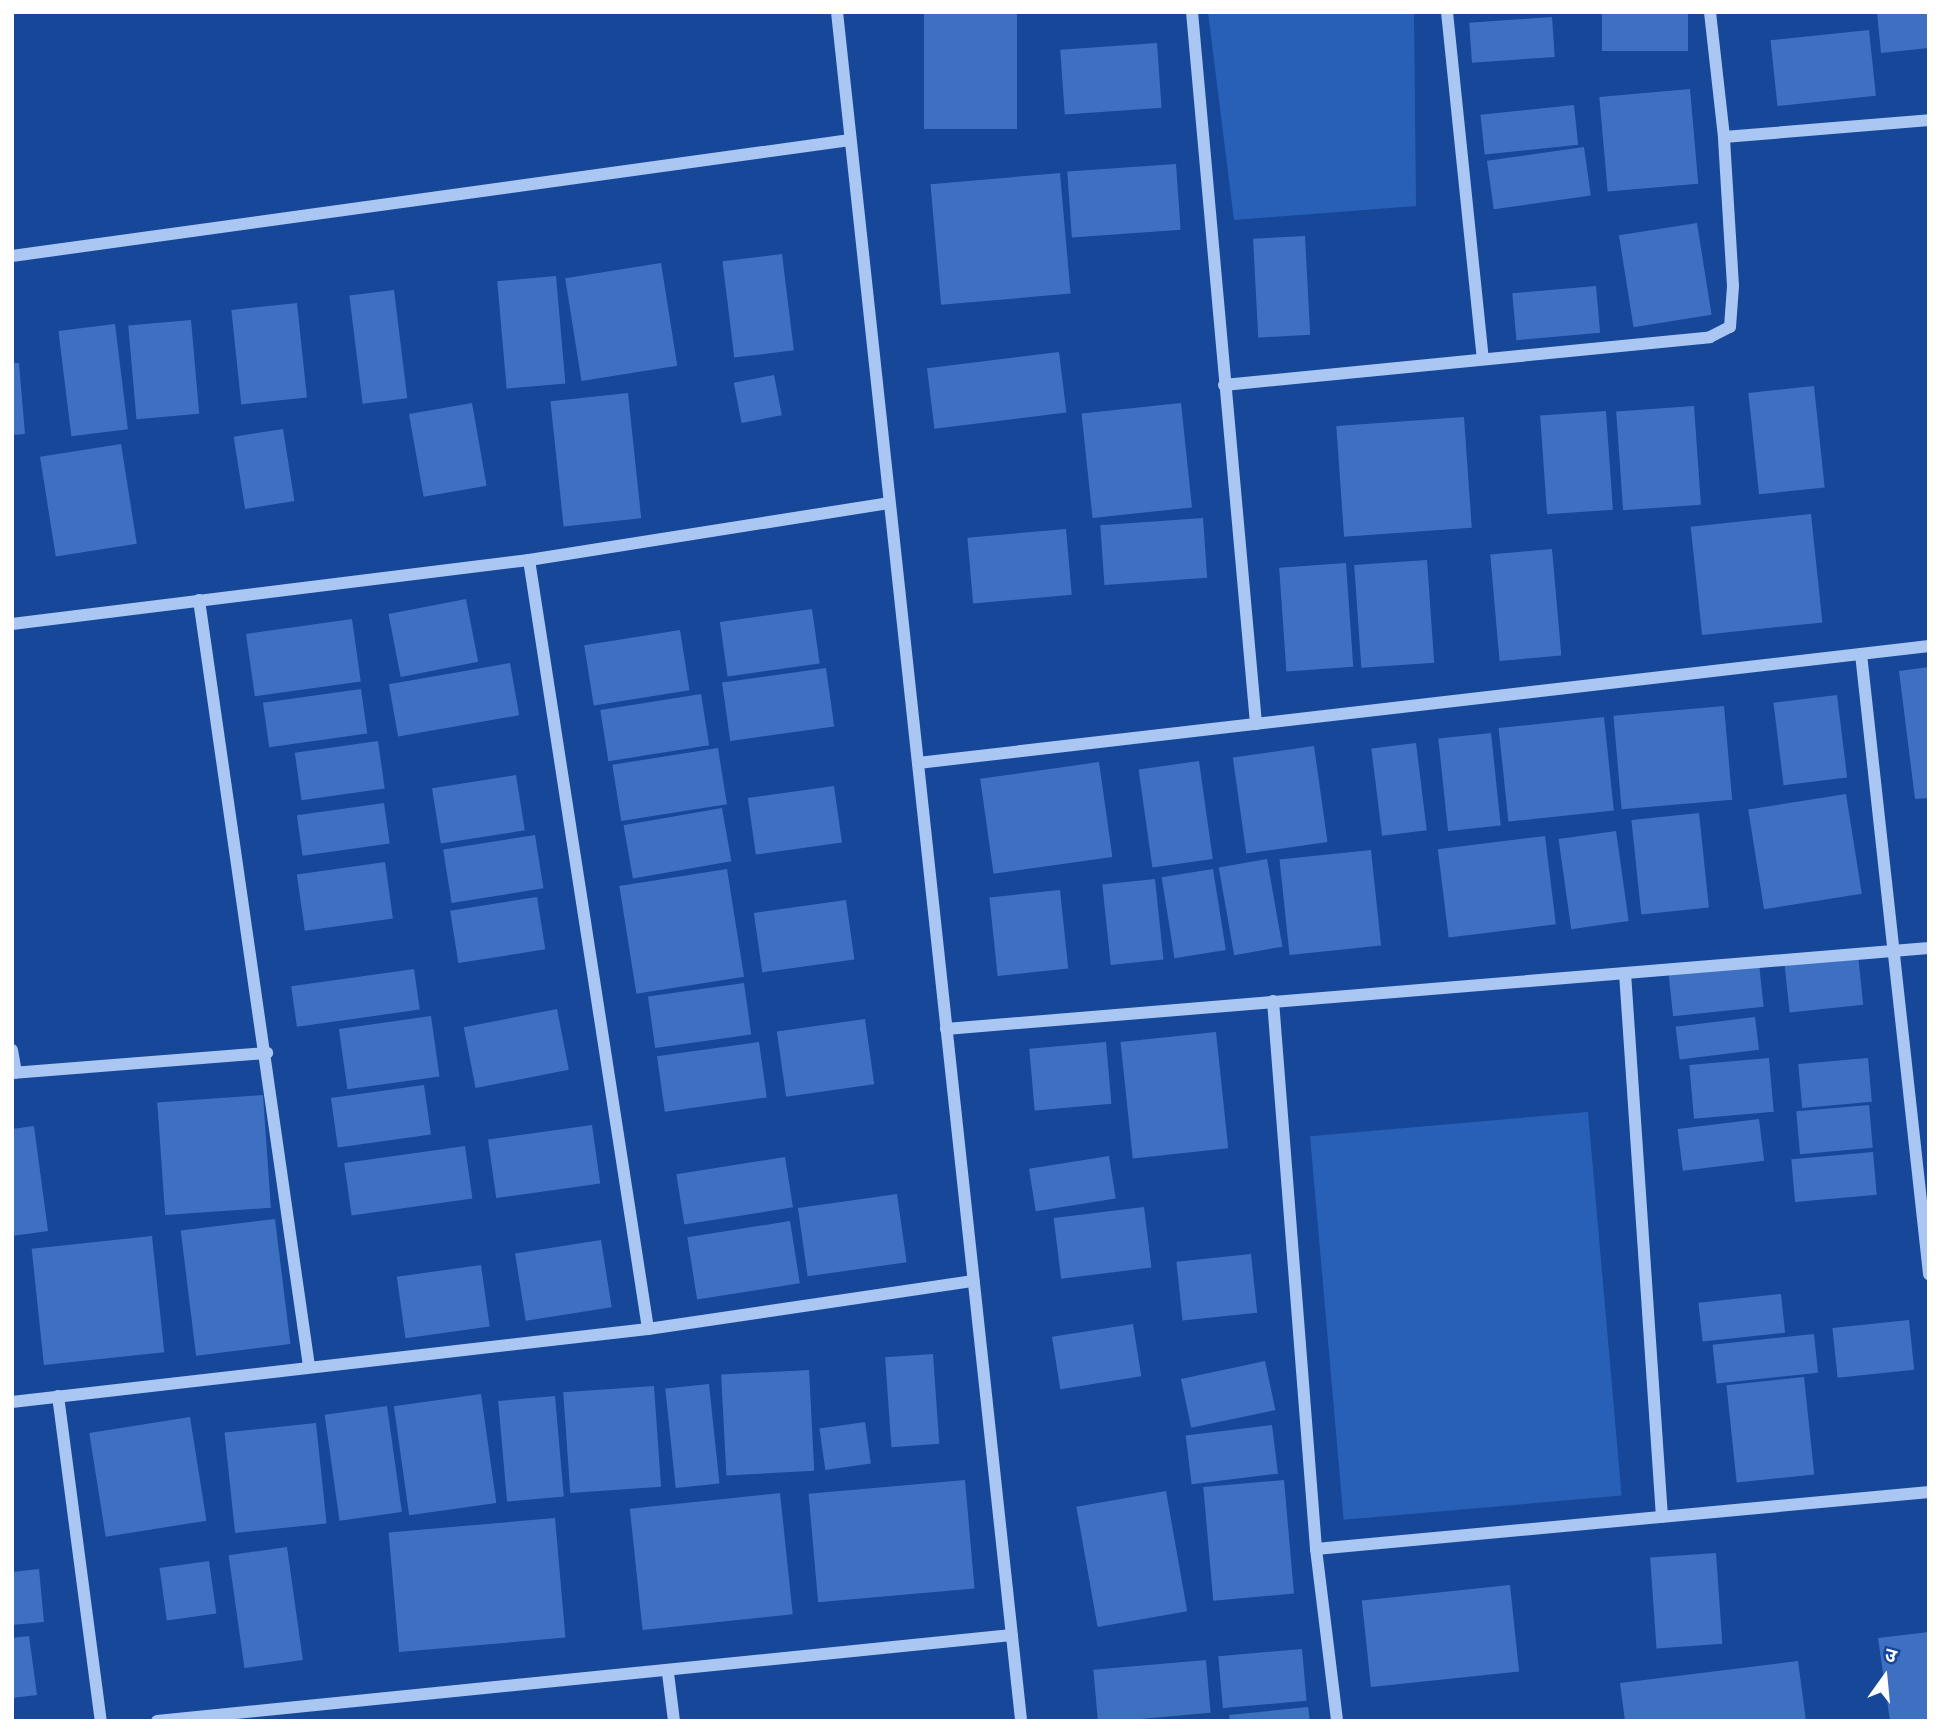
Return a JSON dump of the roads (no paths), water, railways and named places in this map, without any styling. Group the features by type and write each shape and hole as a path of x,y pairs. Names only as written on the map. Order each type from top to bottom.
{"street":[{"path":"836,12 1021,1721"},
{"path":"1192,12 1256,724"},
{"path":"1447,12 1483,358"},
{"path":"1224,385 1710,337 1730,327 1733,286 1724,137 1710,12"},
{"path":"1724,137 1929,120"},
{"path":"12,256 850,140"},
{"path":"12,624 529,560 889,503"},
{"path":"529,560 648,1329"},
{"path":"199,600 267,1053 309,1366"},
{"path":"918,763 1929,646"},
{"path":"1861,654 1929,1274"},
{"path":"946,1029 1929,948"},
{"path":"1625,973 1662,1517"},
{"path":"1273,1001 1317,1549 1337,1721"},
{"path":"12,1050 14,1073 267,1053"},
{"path":"12,1402 648,1329 973,1281"},
{"path":"58,1396 101,1721"},
{"path":"1317,1549 1929,1492"},
{"path":"158,1721 668,1673 1012,1635"},
{"path":"668,1673 674,1721"}]}
